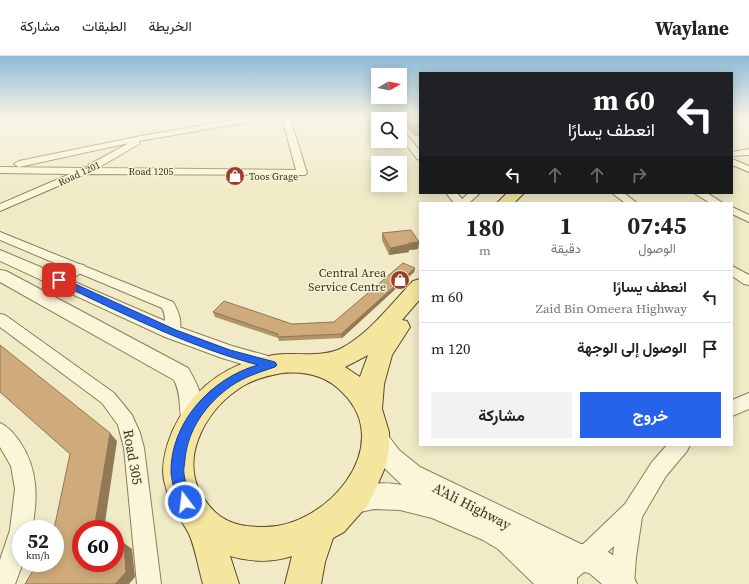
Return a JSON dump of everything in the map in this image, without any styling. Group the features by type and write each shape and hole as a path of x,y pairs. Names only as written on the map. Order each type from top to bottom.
{"main road":[{"path":"506,202 515,194"},
{"path":"517,202 526,194"},
{"path":"310,364 343,358 366,345 419,287"},
{"path":"369,408 370,390 378,358 385,344 419,301"},
{"path":"203,525 228,539 258,545 290,540 320,528 332,520 351,501 362,485 370,469 374,453 376,437 372,417 369,408 357,389 341,376 321,367 310,364 290,363 272,365 249,371 227,383 208,399 192,419 181,445 178,474 185,502 203,525 220,584"},
{"path":"303,584 307,562 320,528"}],"street":[{"path":"0,169 120,143"},
{"name":"Road 1201","path":"0,208 84,171 123,151 135,143"},
{"name":"Road 1205","path":"0,169 302,173 293,143"},
{"path":"409,143 419,156"},
{"path":"412,147 419,143"},
{"path":"733,156 749,152"},
{"path":"733,156 749,160"},
{"path":"733,156 749,169"},
{"path":"452,194 459,202"},
{"path":"464,202 474,194"},
{"path":"618,194 630,202"},
{"path":"701,194 716,202"},
{"path":"733,211 749,219"},
{"path":"0,236 168,305 173,316 172,332"},
{"path":"0,255 59,280 172,332 229,353 272,365"},
{"path":"59,280 78,268"},
{"path":"733,271 749,281"},
{"path":"0,274 181,374 190,387 192,398 192,419"},
{"name":"Road 305","path":"0,319 108,398 117,407 125,419 131,432 134,448 149,584"},
{"path":"733,408 749,401"},
{"path":"0,432 10,443 21,461 26,483 23,520"},
{"name":"A'Ali Highway","path":"376,437 381,447 394,463 411,476 495,524 508,539 555,584"},
{"path":"562,584 565,569 572,562 583,559 633,512 659,469 679,446"},
{"name":"A'Ali Highway","path":"351,501 374,496 400,497 433,505 495,524 583,559 595,561 605,566 622,584"},
{"path":"622,584 627,539 633,512"},
{"path":"3,584 12,560"}],"building":[{"path":"411,230 419,242 390,248 382,233"},
{"path":"403,263 415,268 341,334 278,337 278,334 213,312 224,301 292,324 334,322"},
{"path":"0,345 110,433 96,520 72,520 72,572 124,572 124,543 126,572 115,584 25,584 32,572 64,572 64,520 56,520 70,454 0,392"}],"place":[{"name":"Toos Grage","path":"235,176"},
{"name":"Central Area Service Centre","path":"400,280"}],"route":[{"path":"59,280 172,332 249,360 272,365 249,371 227,383 208,399 192,419 181,445 178,474 185,502"}]}
